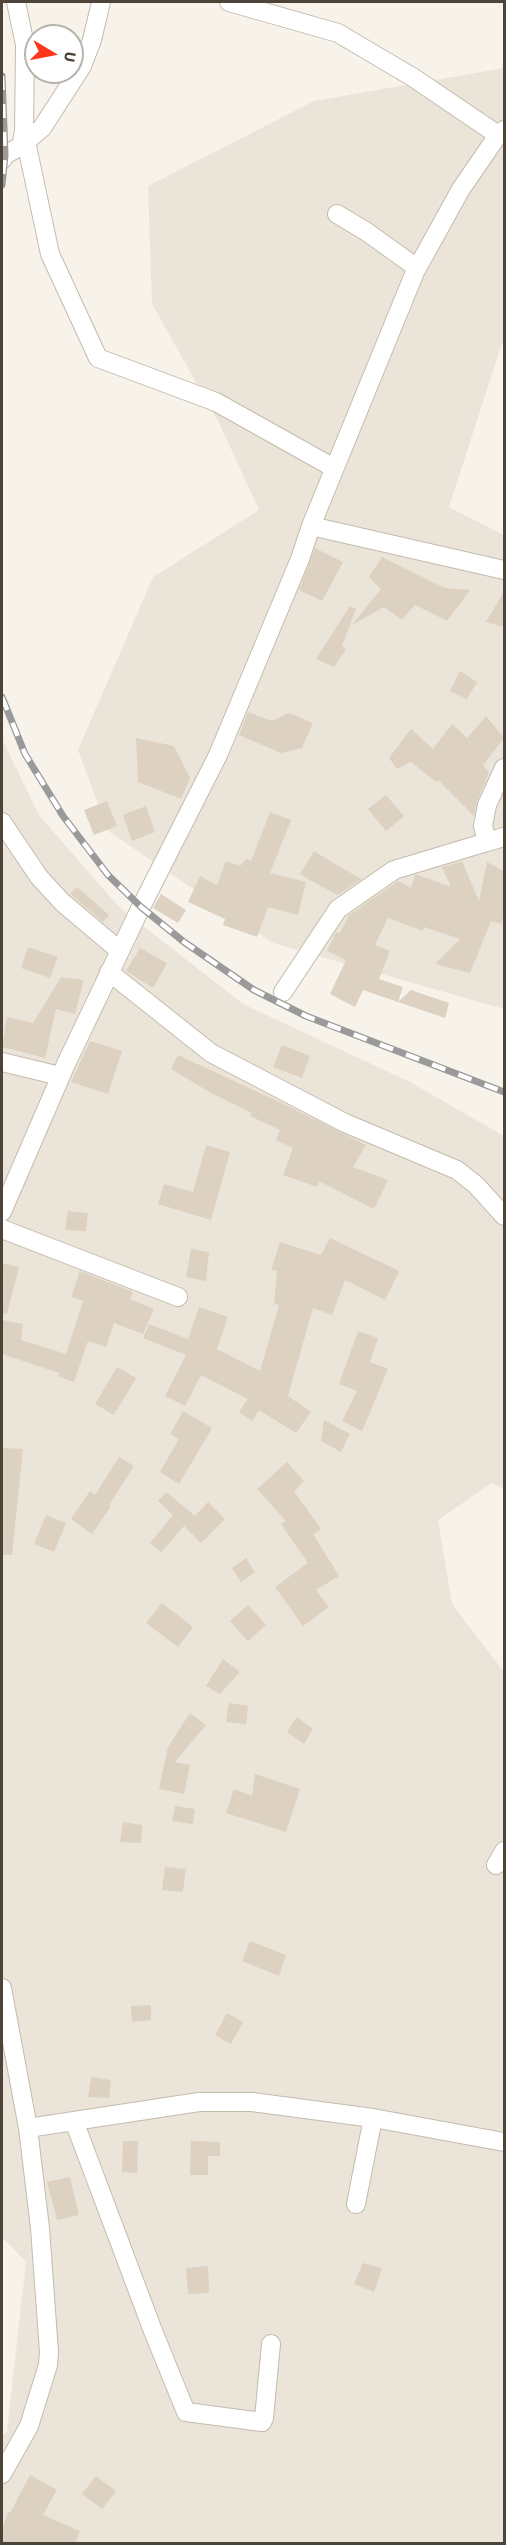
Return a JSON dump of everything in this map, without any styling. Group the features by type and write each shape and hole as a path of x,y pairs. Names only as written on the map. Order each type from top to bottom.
{"street":[{"path":"16,2 25,45 13,149 50,254 98,358 216,402 334,468"},
{"path":"2,1212 60,1076 109,972 218,755 417,268 461,189 501,133 338,33 229,2"},
{"path":"13,149 42,128 82,66 103,3"},
{"path":"337,214 367,232 417,268"},
{"path":"311,526 504,570"},
{"path":"283,992 338,909 394,870 496,840 483,819 504,768"},
{"path":"2,822 39,877 63,903 120,951"},
{"path":"109,972 211,1053 345,1123 457,1170 476,1185 504,1216"},
{"path":"2,1062 60,1076"},
{"path":"2,1229 178,1297"},
{"path":"2,1988 28,2128 40,2229 49,2358 29,2426 2,2474"},
{"path":"28,2128 199,2102 252,2102 373,2118 504,2142"},
{"path":"356,2204 373,2118"},
{"path":"74,2121 186,2412 262,2422 271,2344"}],"shaded area":[{"path":"504,68 504,337 449,507 504,535 504,1009 273,943 108,831 78,750 153,577 259,510 220,425 152,304 148,186 314,101"},
{"path":"2,739 39,815 119,907 243,1004 410,1082 504,1136 504,1489 492,1483 438,1520 452,1604 504,1672 504,2543 2,2543 2,2436 7,2432 26,2262 2,2237"}],"building":[{"path":"315,548 343,562 322,601 299,590"},
{"path":"382,557 445,588 470,590 447,621 415,605 402,620 384,607 352,625 381,589 369,577"},
{"path":"504,591 504,627 486,622"},
{"path":"350,606 356,609 342,646 346,649 334,667 316,659"},
{"path":"460,671 477,682 467,699 450,691"},
{"path":"248,712 272,721 289,713 313,723 302,748 281,753 239,735"},
{"path":"486,716 504,738 483,765 489,773 477,801 474,816 438,780 436,782 411,762 397,769 389,758 411,729 433,749 452,724 467,738"},
{"path":"136,738 174,746 190,778 181,799 138,782"},
{"path":"386,795 404,816 386,831 368,809"},
{"path":"107,801 117,826 94,835 84,810"},
{"path":"146,806 155,832 132,841 123,815"},
{"path":"270,812 291,820 270,873 306,882 298,915 268,907 257,937 223,925 225,919 188,902 200,876 217,885 226,861 240,866 246,859 251,861"},
{"path":"314,851 362,879 338,895 315,883 300,874"},
{"path":"462,861 479,901 487,862 504,871 504,915 501,924 491,921 470,973 435,964 460,939 424,927 423,931 388,918 375,945 390,951 379,979 403,987 398,1002 363,990 355,1007 330,994 346,960 327,951 336,932 340,933 349,915 398,881 411,888 415,875 451,887 442,867"},
{"path":"77,887 109,915 103,922 70,894"},
{"path":"161,894 186,910 178,923 153,908"},
{"path":"28,947 58,957 50,978 21,968"},
{"path":"140,948 167,963 153,988 126,971"},
{"path":"61,977 84,980 75,1014 56,1009 45,1058 2,1047 7,1017 33,1023"},
{"path":"411,990 449,1003 445,1018 398,1002"},
{"path":"90,1041 122,1051 108,1094 71,1082"},
{"path":"282,1045 310,1056 302,1078 273,1067"},
{"path":"178,1055 366,1145 353,1167 388,1180 374,1209 319,1181 317,1187 283,1175 293,1148 276,1140 280,1130 250,1116 252,1113 211,1093 171,1069"},
{"path":"206,1145 230,1152 211,1220 158,1204 164,1184 193,1192"},
{"path":"68,1211 88,1213 86,1231 65,1230"},
{"path":"330,1238 399,1271 385,1300 345,1280 332,1315 313,1308 288,1396 311,1412 296,1433 259,1410 252,1421 239,1412 248,1399 201,1375 185,1406 165,1396 186,1355 143,1338 149,1324 188,1339 199,1307 228,1317 217,1349 260,1371 279,1305 274,1304 277,1271 271,1270 280,1242 321,1255"},
{"path":"191,1249 209,1252 206,1281 186,1277"},
{"path":"2,1263 19,1267 7,1314 2,1313"},
{"path":"80,1271 133,1292 130,1299 154,1309 143,1334 114,1323 106,1347 88,1341 74,1382 58,1376 59,1373 2,1354 2,1320 23,1324 21,1340 66,1354 83,1301 71,1297"},
{"path":"358,1331 378,1338 370,1362 388,1369 362,1431 342,1421 357,1391 339,1384"},
{"path":"117,1367 136,1378 114,1415 95,1404"},
{"path":"183,1411 212,1428 179,1484 160,1472 179,1439 170,1434"},
{"path":"324,1420 350,1434 341,1452 321,1441"},
{"path":"2,1448 23,1449 12,1555 2,1555"},
{"path":"119,1457 134,1466 92,1534 71,1519 90,1491 95,1495"},
{"path":"287,1462 304,1481 294,1491 321,1529 313,1534 339,1576 316,1590 329,1607 303,1626 275,1587 308,1563 281,1524 286,1521 257,1489"},
{"path":"166,1492 195,1516 208,1502 225,1519 201,1543 184,1526 161,1552 150,1543 173,1515 158,1501"},
{"path":"46,1515 66,1523 54,1552 34,1544"},
{"path":"246,1558 255,1572 241,1582 232,1568"},
{"path":"162,1603 193,1627 178,1647 146,1623"},
{"path":"248,1605 266,1625 248,1641 230,1621"},
{"path":"223,1659 240,1672 220,1694 206,1686"},
{"path":"229,1703 248,1706 246,1724 226,1722"},
{"path":"190,1713 206,1725 175,1762 190,1765 184,1794 159,1789 168,1747"},
{"path":"297,1717 313,1729 304,1744 287,1732"},
{"path":"255,1774 300,1789 286,1832 226,1813 234,1789 252,1796"},
{"path":"175,1806 195,1809 193,1824 172,1821"},
{"path":"123,1822 142,1825 141,1843 120,1842"},
{"path":"165,1867 186,1869 183,1892 162,1890"},
{"path":"250,1941 286,1955 279,1976 242,1961"},
{"path":"151,2005 151,2020 132,2022 131,2006"},
{"path":"227,2013 243,2022 231,2044 215,2035"},
{"path":"91,2077 111,2080 109,2098 88,2097"},
{"path":"123,2141 138,2141 137,2173 122,2172"},
{"path":"191,2141 220,2142 220,2156 208,2156 208,2175 190,2175"},
{"path":"70,2177 79,2215 57,2220 47,2182"},
{"path":"363,2263 382,2268 374,2292 354,2284"},
{"path":"208,2266 209,2293 188,2294 186,2268"},
{"path":"30,2475 57,2490 43,2515 80,2531 75,2544 2,2544 2,2529 8,2512 10,2513"},
{"path":"96,2476 116,2491 102,2509 82,2494"}],"railway":[{"path":"2,76 5,155 2,185"},
{"path":"2,697 25,754 63,816 108,875 141,907 184,942 254,990 306,1016 504,1092"}]}
